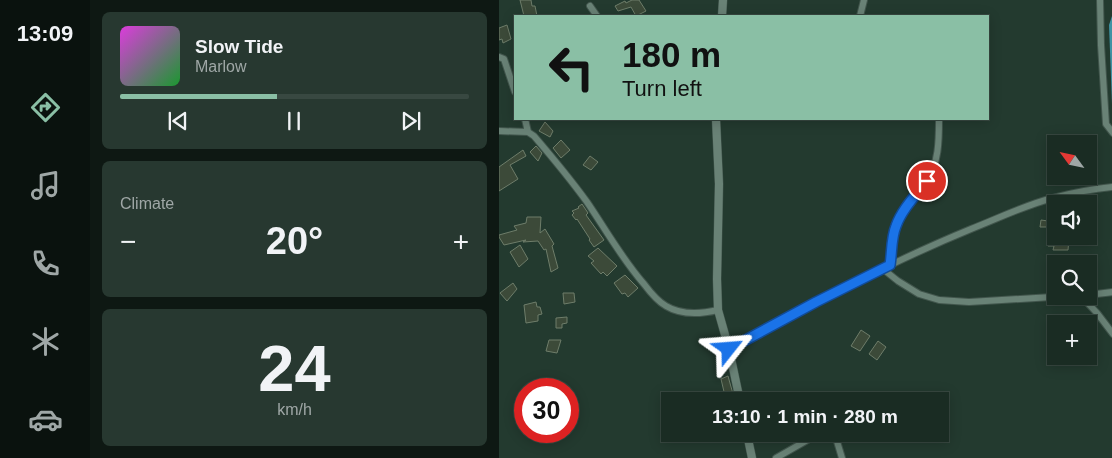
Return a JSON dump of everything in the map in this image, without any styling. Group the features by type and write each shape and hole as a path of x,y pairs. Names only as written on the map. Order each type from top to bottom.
{"street":[{"path":"722,15 723,0"},
{"path":"860,15 863,0"},
{"path":"1100,0 1106,124 1112,133"},
{"path":"590,6 596,15"},
{"path":"499,57 504,59 514,89"},
{"path":"525,120 528,132"},
{"path":"716,120 719,184 718,310 738,392"},
{"path":"890,265 895,228 900,217 935,168 939,120"},
{"path":"499,132 528,132 537,139 586,201 633,271 658,300 668,307 679,311 700,313 718,310"},
{"path":"729,349 816,302 942,241 1051,198 1112,187"},
{"path":"883,269 919,294 939,300 969,302 1047,297"},
{"path":"1097,294 1112,292"},
{"path":"1089,305 1112,334"},
{"path":"749,442 752,458"},
{"path":"776,458 804,442"},
{"path":"837,442 842,458"}],"water":[{"path":"1112,16 1112,104 1109,25"}],"building":[{"path":"520,0 531,0 532,6 535,6 537,15 524,15"},
{"path":"632,0 639,0 646,11 635,15 631,7 618,11 615,6 625,1 626,3"},
{"path":"507,25 511,39 503,43 502,39 499,40 499,28"},
{"path":"545,122 553,131 550,137 539,131"},
{"path":"561,140 570,150 561,158 553,148"},
{"path":"536,146 542,153 538,161 530,152"},
{"path":"523,150 526,156 510,165 518,179 499,191 499,167"},
{"path":"590,156 598,162 591,170 583,165"},
{"path":"582,204 588,213 586,215 604,240 594,247 577,219 572,215 574,213 572,211 579,208"},
{"path":"527,217 541,217 540,233 545,229 554,244 552,246 558,268 551,272 546,249 544,250 538,241 523,242 526,240 504,245 499,237 499,235 517,230 514,226 526,223"},
{"path":"1041,220 1047,221 1047,227 1040,227"},
{"path":"520,245 528,259 519,267 510,252"},
{"path":"1068,245 1068,250 1053,250 1054,246 1048,246"},
{"path":"598,248 617,266 607,276 603,272 601,274 591,263 594,261 588,256"},
{"path":"625,275 638,288 628,297 625,293 622,294 614,283"},
{"path":"513,283 517,289 507,301 500,293"},
{"path":"563,293 574,293 575,302 564,304"},
{"path":"536,302 542,314 538,315 538,321 526,323 524,305"},
{"path":"567,317 567,323 562,324 562,328 556,328 556,318"},
{"path":"861,330 870,336 860,351 851,346"},
{"path":"549,340 561,340 557,353 546,351"},
{"path":"878,341 886,347 877,360 869,354"},
{"path":"728,376 732,392 724,392 721,379"}],"route":[{"path":"729,349 890,265 895,228 910,201 927,181"}]}
